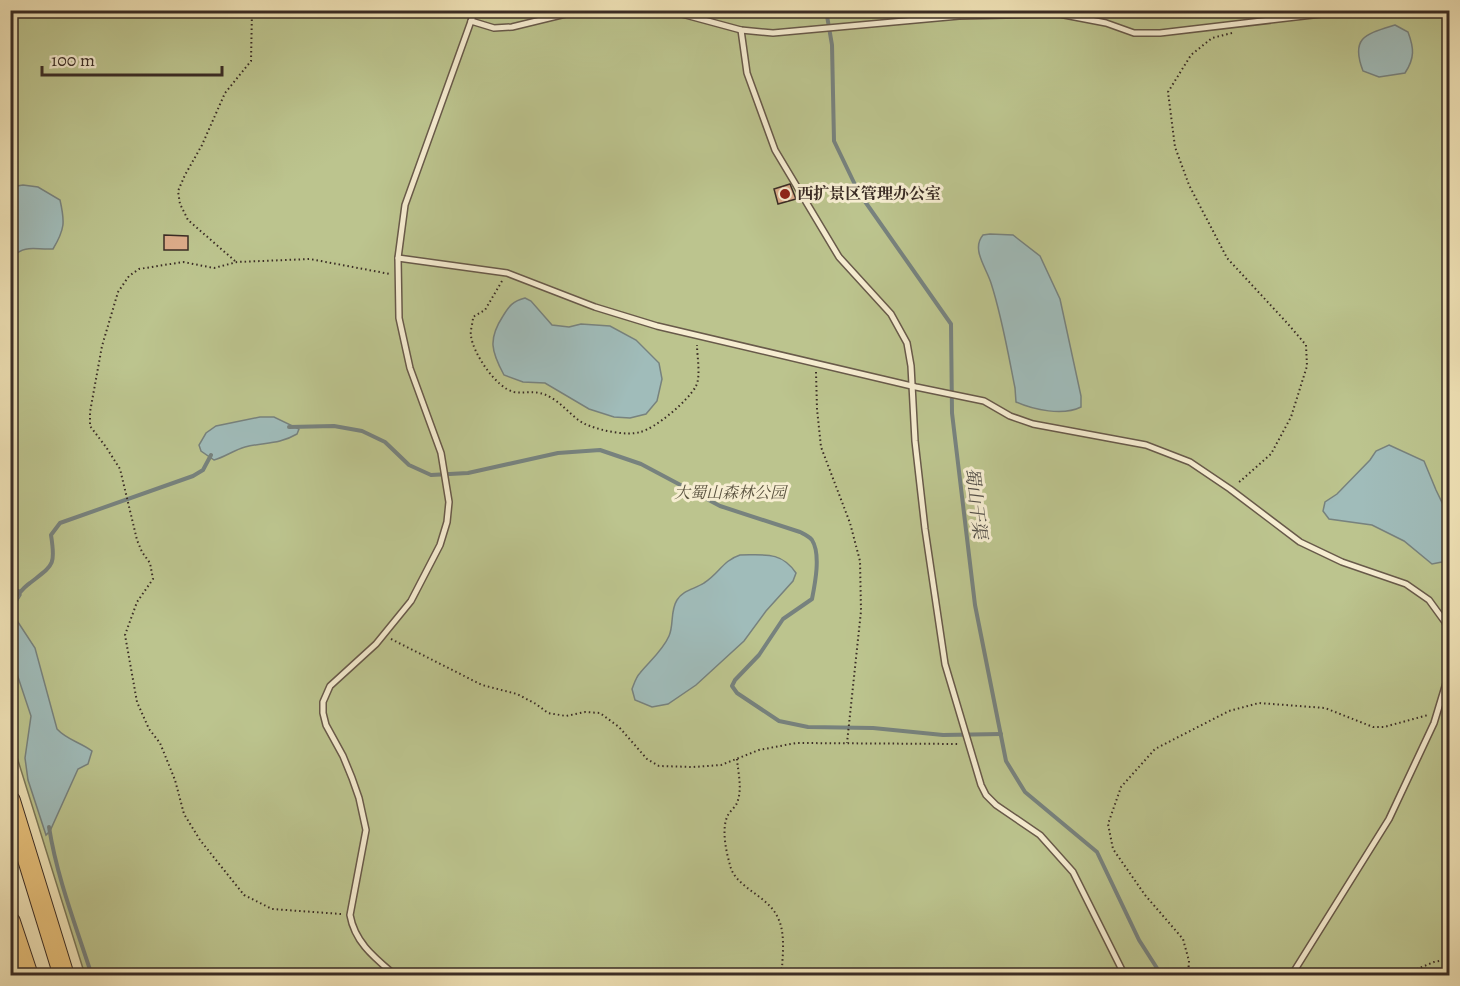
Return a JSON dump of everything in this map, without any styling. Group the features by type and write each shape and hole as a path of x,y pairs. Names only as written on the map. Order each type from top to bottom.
{"highway":[{"path":"10,801 64,975"},
{"path":"10,922 28,975"}],"lane":[{"path":"396,975 373,957 361,943 355,933 350,915 366,830 359,798 344,756 326,725 323,702 330,686 383,635 411,601 440,544 447,522 449,502 441,453 410,368 399,318 398,258 405,206 475,10"},
{"path":"471,21 494,28 512,27 582,10"},
{"path":"667,10 741,30 773,33 959,16 1059,14 1106,23 1134,33 1160,33 1356,10"},
{"path":"741,30 747,73 775,150 839,256 891,314 906,344 914,386 925,529 945,664 986,795 996,805 1040,835 1073,872 1125,975"},
{"path":"398,258 507,273 601,309 657,327 984,401 1010,416 1033,424 1146,446 1191,462 1300,542 1342,562 1406,584 1429,600 1445,622 1449,637"},
{"path":"1292,975 1389,819 1437,713 1449,671"}],"path":[{"path":"237,262 188,220 180,204 178,191 202,146 225,93 251,61 252,10"},
{"path":"1230,489 1271,454 1291,417 1307,366 1305,345 1227,258 1189,184 1175,147 1168,92 1191,55 1212,38 1231,35 1240,23"},
{"path":"350,915 272,909 244,895 200,840 184,814 175,780 160,743 149,729 137,702 125,635 137,602 153,579 150,563 137,540 120,469 90,426 90,412 102,346 118,292 129,276 139,270 183,262 214,268 237,262 310,258 398,276"},
{"path":"507,273 485,310 473,317 471,336 485,369 502,387 514,392 534,391 549,396 570,411 578,421 591,427 640,432 657,423 688,397 697,384 697,336"},
{"path":"815,364 816,409 821,447 850,523 860,561 861,611 848,743"},
{"path":"383,635 482,685 517,694 548,713 566,716 585,712 600,713 619,727 647,759 659,766 721,765 759,750 796,743 969,742"},
{"path":"1188,975 1189,961 1183,939 1145,895 1113,849 1108,824 1121,787 1155,749 1229,711 1259,703 1325,708 1372,727 1384,727 1437,713"},
{"path":"737,759 740,782 738,802 727,816 724,831 730,867 737,880 765,900 778,918 783,945 783,968 772,975"},
{"path":"1400,975 1434,962 1449,959"}],"green space":[{"name":"大蜀山森林公园","path":"11,11 1449,11 1449,975 85,975 11,738"}],"water":[{"path":"1395,25 1408,32 1411,43 1412,58 1405,73 1379,77 1363,71 1358,51 1363,39 1376,31"},
{"path":"23,185 38,187 60,200 63,225 53,249 31,248 22,250 11,257 11,187"},
{"path":"983,235 1013,235 1040,256 1060,299 1081,396 1081,407 1066,411 1048,411 1016,402 998,309 978,246"},
{"path":"525,298 531,301 552,325 610,326 636,340 659,363 662,379 657,401 646,414 630,418 614,417 589,409 545,383 523,382 504,375 496,359 493,338 498,324 509,307 514,302"},
{"path":"260,417 274,417 299,429 297,434 284,440 245,447 214,460 201,451 199,445 206,433 216,426"},
{"path":"1389,445 1424,461 1449,517 1449,559 1432,564 1404,541 1372,525 1329,519 1323,511 1325,502 1337,494 1376,451"},
{"path":"740,555 764,555 778,558 796,573 793,581 766,611 744,641 696,685 668,704 652,707 635,700 632,689 635,681 666,641 677,600 709,579 729,560"},
{"path":"11,588 19,590 21,595 16,603 14,616 35,648 57,729 92,751 88,764 78,769 50,831 46,835 28,780 25,758 31,716 11,656"}],"building":[{"name":"西扩景区管理办公室","path":"790,184 796,199 778,204 774,189"},
{"path":"164,235 188,236 188,250 164,250"}],"waterway":[{"name":"蜀山干渠","path":"826,10 832,45 834,141 859,193 951,324 952,413 975,605 1006,761 1025,792 1097,852 1139,940 1162,976"},
{"path":"289,427 334,426 362,431 385,442 409,465 431,475 468,473 558,453 600,450 641,464 720,506 800,532 808,536 815,546 816,569 812,599 783,619 759,655 735,680 732,686 737,693 779,721 808,727 873,728 943,735 1001,734"},
{"path":"10,604 24,587 51,564 53,559 51,535 60,523 193,476 203,470 211,455"},
{"path":"49,827 62,883 92,976"}],"place":[{"name":"西扩景区管理办公室","path":"785,194"}]}
